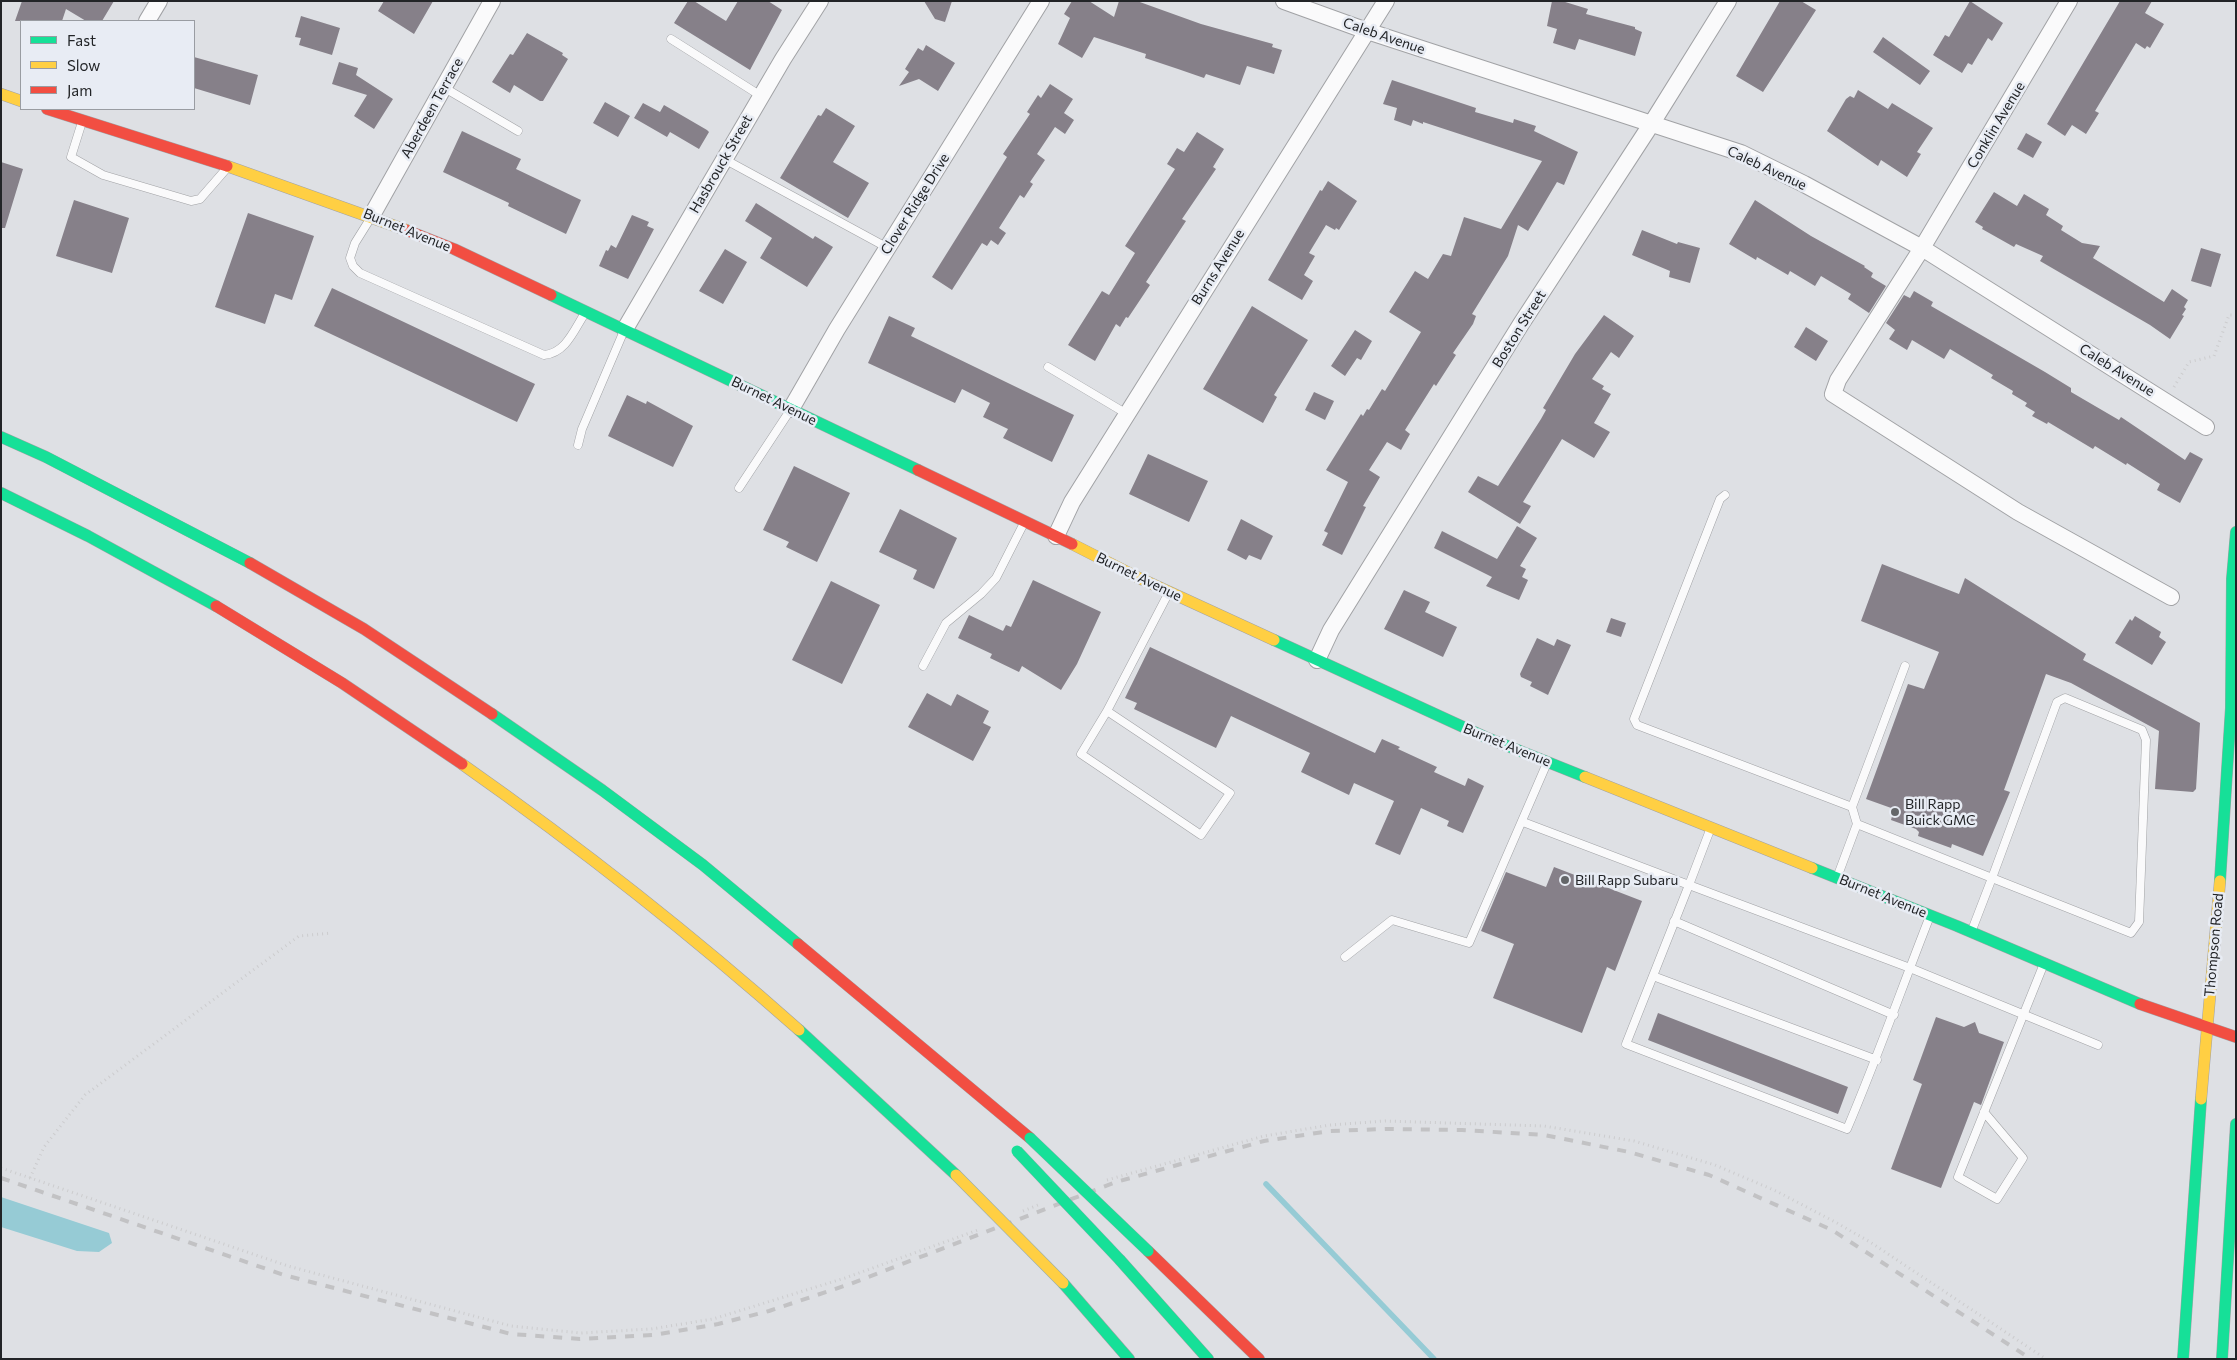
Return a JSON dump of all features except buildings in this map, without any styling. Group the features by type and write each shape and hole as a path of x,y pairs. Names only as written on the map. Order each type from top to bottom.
{"main road":[{"path":"1,94 20,101"},
{"name":"Burnet Avenue","path":"52,110 91,117 372,215 454,249 625,329 1169,592 1484,736 1931,915 2147,1007 2236,1037"},
{"path":"1,437 46,457 262,569 364,629 602,790 696,859 879,1009 1030,1138 1259,1359"},
{"path":"1,493 70,526 244,622 382,710 526,810 660,912 789,1020 956,1175 1063,1283 1129,1359"},
{"name":"Thompson Road","path":"2184,1359 2207,1026 2219,898 2231,708 2232,579 2236,532"},
{"path":"879,1009 968,1101"},
{"path":"2222,1359 2236,1124"},
{"path":"1013,1148 1120,1260 1208,1359"},
{"path":"2228,1269 2236,1238"}],"street":[{"path":"147,20 159,1"},
{"name":"Aberdeen Terrace","path":"372,215 492,1"},
{"name":"Hasbrouck Street","path":"625,329 761,96 820,1"},
{"name":"Clover Ridge Drive","path":"791,409 1041,1"},
{"name":"Caleb Avenue","path":"1284,1 1368,31 1741,153 1804,184 1922,248 2206,427"},
{"name":"Burns Avenue","path":"1056,536 1072,502 1386,1"},
{"name":"Boston Street","path":"1316,660 1331,630 1520,324 1652,123 1728,1"},
{"name":"Conklin Avenue","path":"2069,1 1922,248 1838,380 1833,394 2018,512 2171,597"}],"lane":[{"path":"671,39 761,96"},
{"path":"443,87 518,131"},
{"path":"91,117 71,157 103,175 192,202 200,200 229,166"},
{"path":"724,159 888,248"},
{"path":"372,215 355,243 350,258 353,266 360,273 544,355 554,354 563,347 587,311"},
{"path":"578,445 582,429 625,329"},
{"path":"1048,367 1127,414"},
{"path":"739,488 791,409"},
{"path":"1725,495 1720,499 1634,719 1637,725 1852,807"},
{"path":"923,666 946,623 981,594 996,578 1025,521"},
{"path":"1107,711 1230,793 1202,836 1081,754 1107,711 1169,592"},
{"path":"1837,877 1857,824 1852,807 1905,666"},
{"path":"1857,824 1992,878 2131,933 2139,922 2146,740 2142,730 2065,698 2057,702 1992,878 1971,932"},
{"path":"1345,957 1392,920 1469,943 1548,762"},
{"path":"1523,822 1910,968 2098,1045"},
{"path":"1712,826 1626,1044 1847,1129 1877,1060 1931,915"},
{"path":"1674,921 1894,1015"},
{"path":"1984,1112 2024,1158 1997,1198 1958,1177 1984,1112 2044,964"},
{"path":"1653,976 1877,1060"}],"path":[{"path":"2166,401 2189,362 2214,356 2229,315 2236,315"},
{"path":"30,1178 44,1147 85,1096 299,936 332,932"}],"water":[{"path":"1,1197 109,1233 112,1243 99,1252 77,1251 1,1227"}],"waterway":[{"path":"1266,1184 1434,1359"}],"railway":[{"path":"1,1178 284,1275 511,1334 580,1339 654,1335 718,1324 769,1311 850,1284 1116,1182 1264,1141 1330,1131 1385,1129 1462,1130 1544,1135 1629,1152 1709,1175 1832,1230 2031,1359"}],"traffic: fast":[{"path":"551,295 918,470"},
{"path":"1,437 46,457 250,563"},
{"path":"1,493 88,536 216,606"},
{"path":"2220,881 2231,708 2232,579 2236,532"},
{"path":"1274,640 1485,737 1585,777"},
{"path":"492,714 602,790 703,865 798,944"},
{"path":"1812,868 1957,926 2140,1004"},
{"path":"799,1030 956,1175"},
{"path":"2183,1359 2201,1099"},
{"path":"2222,1359 2236,1124"},
{"path":"1030,1138 1148,1251"},
{"path":"1017,1151 1120,1260"},
{"path":"1120,1260 1208,1359"},
{"path":"1063,1283 1129,1359"}],"traffic: slow":[{"path":"1,94 20,101"},
{"path":"227,166 406,230"},
{"path":"1072,544 1139,578 1274,640"},
{"path":"462,764 635,892 799,1030"},
{"path":"1585,777 1812,868"},
{"path":"2201,1099 2220,881"},
{"path":"956,1175 1063,1283"}],"traffic: jam":[{"path":"50,110 227,166"},
{"path":"406,230 454,249 551,295"},
{"path":"918,470 1072,544"},
{"path":"250,563 364,629 492,714"},
{"path":"216,606 342,683 462,764"},
{"path":"798,944 1030,1138"},
{"path":"2140,1004 2236,1037"},
{"path":"1148,1251 1259,1359"}],"place":[{"name":"Bill Rapp Buick GMC","path":"1895,812"},
{"name":"Bill Rapp Subaru","path":"1565,880"}]}
